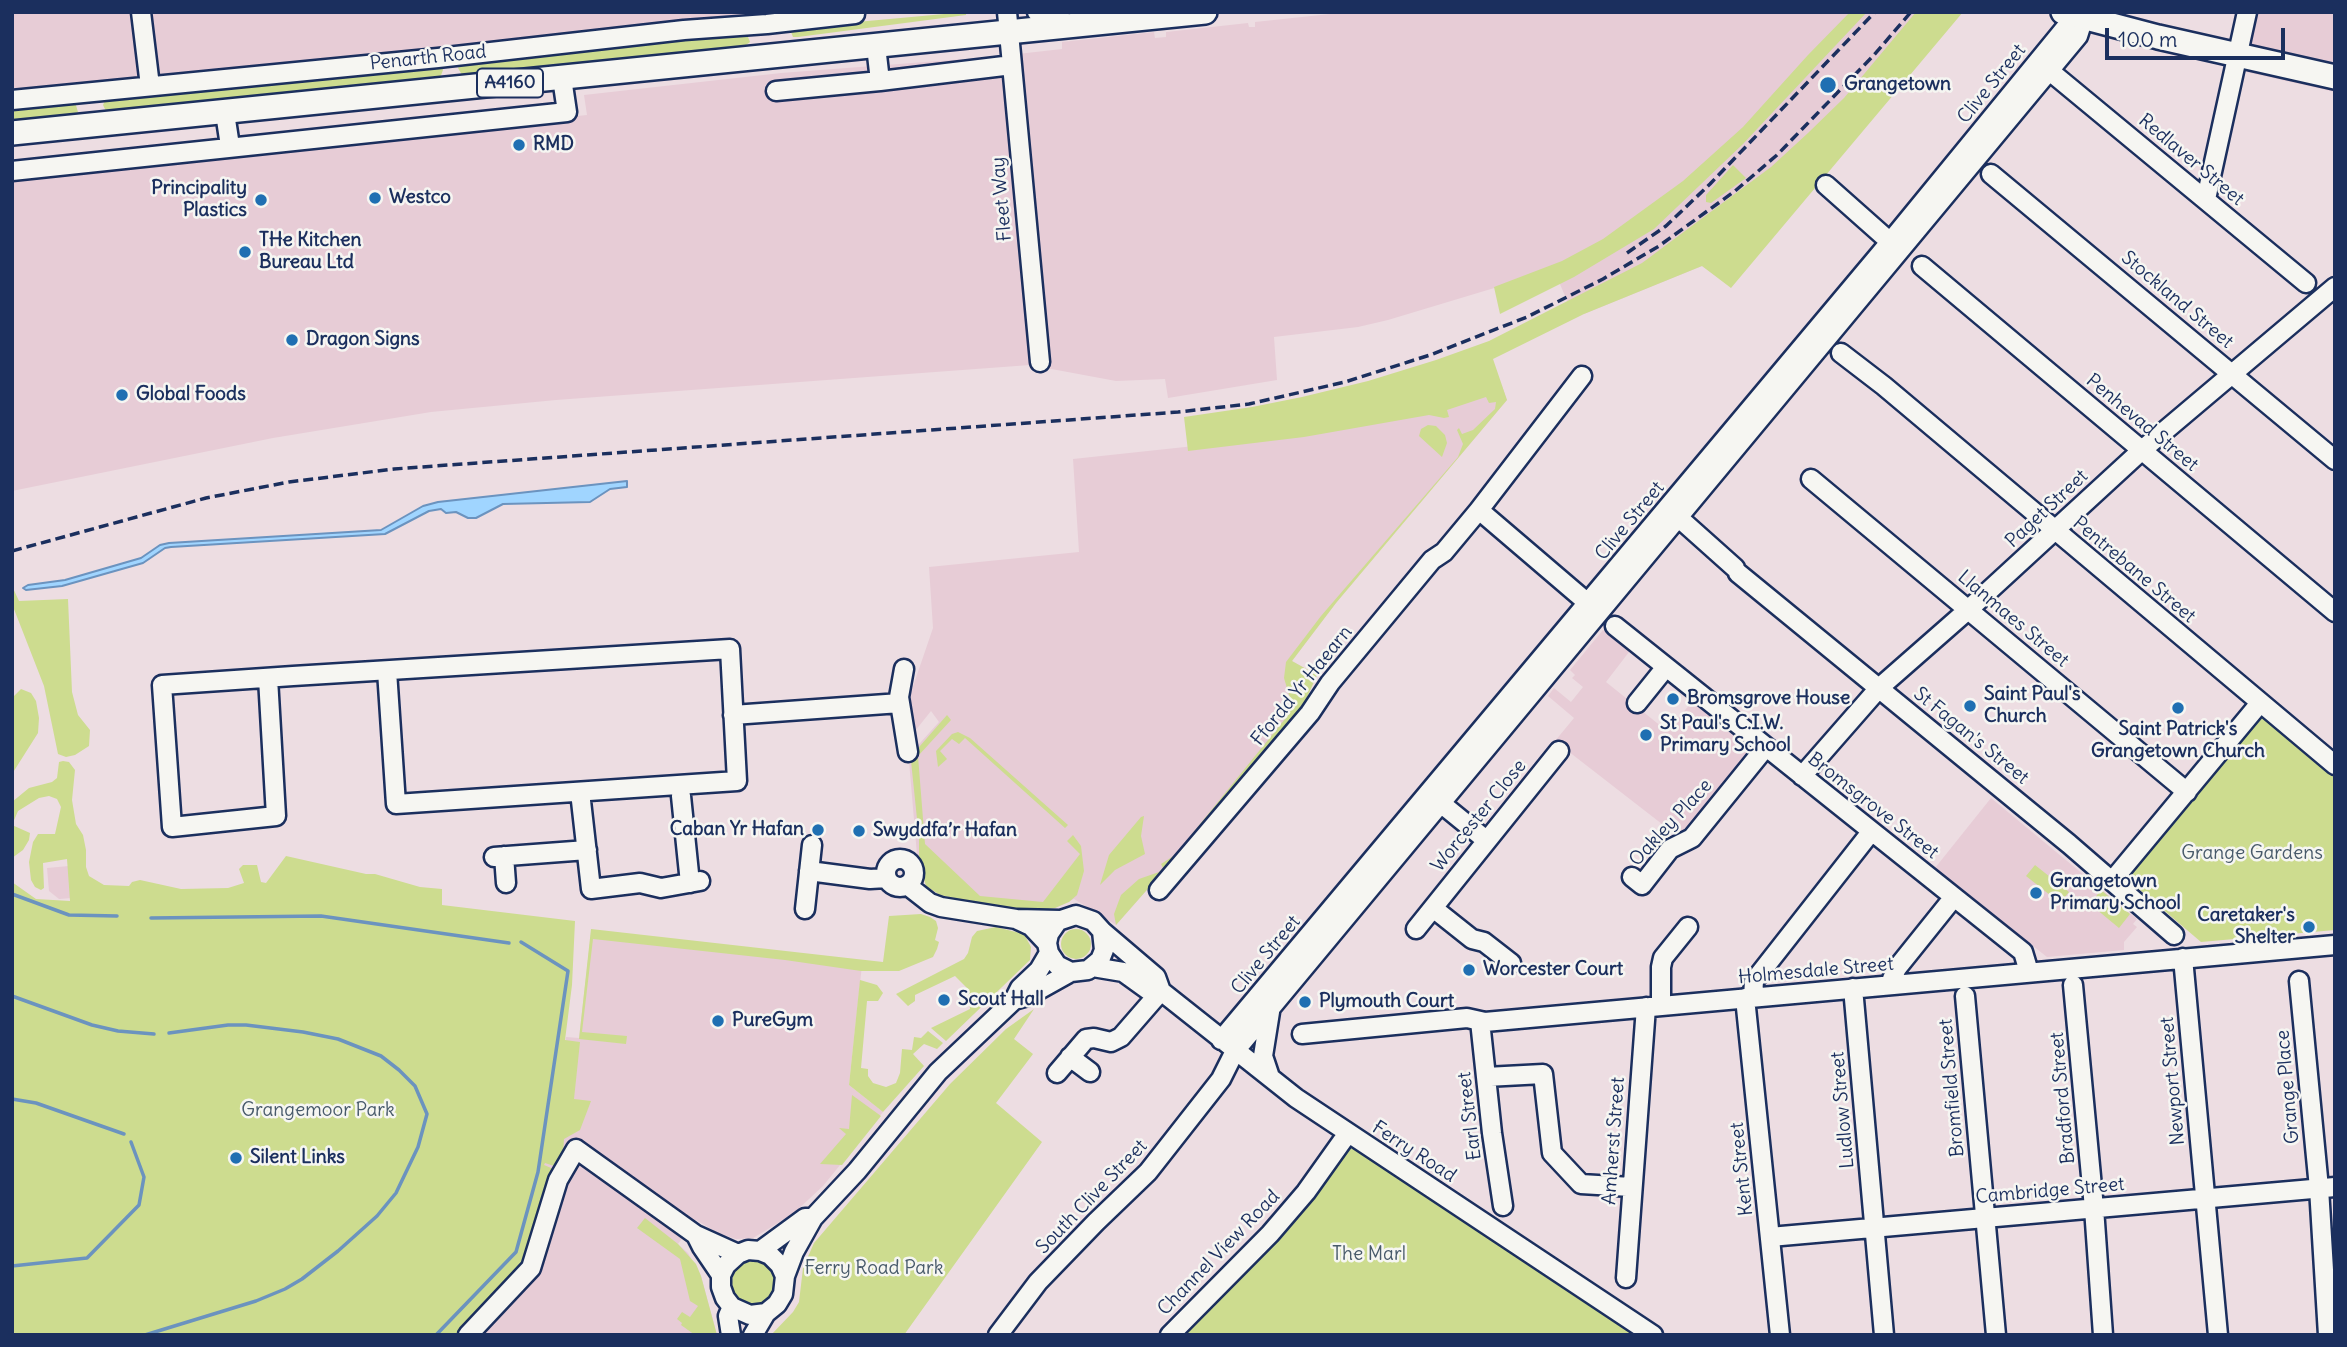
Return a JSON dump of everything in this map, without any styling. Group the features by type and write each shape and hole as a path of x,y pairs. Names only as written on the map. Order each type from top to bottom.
{"main road":[{"name":"Penarth Road","path":"12,133 876,46 1008,22 1068,26 1205,12"},
{"path":"2078,14 2335,77"}],"street":[{"path":"141,12 150,86"},
{"path":"1037,12 1057,16 1068,26"},
{"path":"2206,199 2247,12"},
{"name":"Penarth Road","path":"12,100 855,14"},
{"name":"Clive Street","path":"1593,608 1679,518 1969,155 2043,66 2078,36 2078,14"},
{"name":"Fleet Way","path":"1008,22 1040,362"},
{"path":"767,24 772,57"},
{"path":"876,46 880,81"},
{"path":"449,56 453,89"},
{"path":"776,91 1012,65"},
{"name":"Redlaver Street","path":"2043,66 2306,283"},
{"path":"12,171 567,112 562,78"},
{"path":"89,93 93,124"},
{"path":"225,113 230,146"},
{"name":"Stockland Street","path":"1992,174 2335,460"},
{"path":"1826,185 1895,246"},
{"name":"Clive Street","path":"1228,1045 1895,246"},
{"name":"Penhevad Street","path":"1922,267 2335,612"},
{"name":"Paget Street","path":"1802,776 1879,688 2142,450 2232,374 2331,297"},
{"name":"Pentrebane Street","path":"1841,353 1884,386 2335,765"},
{"name":"Ffordd Yr Haearn","path":"1159,890 1310,713 1330,683 1432,560 1444,552 1479,510 1582,376"},
{"name":"Llanmaes Street","path":"1811,479 2187,792"},
{"path":"1479,510 1593,608"},
{"name":"St Fagan's Street","path":"1679,518 1737,570 2174,935"},
{"name":"Bromsgrove Street","path":"1615,626 2023,952 2029,972"},
{"path":"268,678 276,816 172,827 162,685 268,678 730,649 737,781 396,804 387,671"},
{"path":"1637,703 1666,667"},
{"path":"904,669 900,702 908,752"},
{"path":"733,715 900,702"},
{"path":"2112,881 2260,703"},
{"name":"Oakley Place","path":"1632,877 1642,885 1670,849 1692,838 1765,748"},
{"name":"Worcester Close","path":"1416,929 1559,751"},
{"path":"580,792 592,889 640,883 661,888 695,882 681,796"},
{"path":"1435,798 1486,840"},
{"name":"Clive Street","path":"1228,1045 1270,1009 1435,798"},
{"path":"1749,998 1754,981 1871,832"},
{"path":"805,909 812,845"},
{"path":"506,883 498,856 587,849"},
{"path":"809,871 887,878 889,865 895,860 903,860 911,865 913,871 912,880 907,885 941,907 1016,919 1060,920"},
{"path":"1892,985 1897,968 1954,897"},
{"path":"1433,908 1472,939 1485,942 1511,963"},
{"name":"Ferry Road","path":"753,1335 766,1313 777,1304 783,1294 785,1276 794,1252 813,1218 857,1171 938,1072 1014,1000 1020,988 1039,970 1048,948 1051,929 1060,920 1076,915 1098,925 1101,931 1156,977 1161,991 1271,1079 1653,1335"},
{"path":"1016,919 1031,926 1057,965 1071,972"},
{"name":"Amherst Street","path":"1626,1278 1631,1187 1653,1006 1663,958 1688,927"},
{"path":"1093,967 1104,950 1101,931"},
{"name":"Holmesdale Street","path":"1302,1034 1467,1018 1480,1021 1749,998 2335,945"},
{"name":"Newport Street","path":"2183,958 2218,1335"},
{"name":"Ferry Road","path":"1014,1000 1028,996 1071,972 1093,967 1117,971 1148,990 1161,991"},
{"path":"1133,979 1138,1000 1135,1021"},
{"name":"Grange Place","path":"2299,981 2327,1187 2328,1335"},
{"name":"Bradford Street","path":"2073,985 2103,1335"},
{"name":"Ludlow Street","path":"1853,988 1884,1335"},
{"path":"1057,1073 1086,1039 1117,1040 1142,1016 1161,991"},
{"name":"Bromfield Street","path":"1965,996 1996,1335"},
{"name":"Kent Street","path":"1749,998 1780,1335"},
{"name":"Clive Street","path":"1270,1009 1263,1056 1271,1079"},
{"name":"Earl Street","path":"1480,1021 1503,1206"},
{"name":"South Clive Street","path":"999,1335 1038,1282 1148,1172 1221,1079 1228,1045"},
{"path":"1070,1057 1090,1072"},
{"path":"1486,1077 1543,1074 1552,1153 1581,1184 1631,1187"},
{"name":"Channel View Road","path":"1170,1335 1270,1234 1306,1192 1348,1133"},
{"path":"468,1335 531,1268 558,1180 576,1149 696,1235 737,1254 721,1275 725,1298 732,1307 750,1315 766,1313"},
{"name":"Cambridge Street","path":"1770,1237 2327,1187"},
{"name":"Ferry Road","path":"737,1254 748,1250 760,1251 805,1219 813,1218"},
{"path":"696,1235 721,1275"},
{"path":"760,1251 770,1255 780,1265 785,1276"},
{"path":"731,1335 729,1316 732,1307"}],"shaded area":[{"path":"12,12 827,12 12,95"},
{"path":"1349,12 1940,12 1716,276 1702,266 1584,314 1568,303 1554,270 1388,320 1358,327 1274,337 1277,380 1168,398 1165,379 1116,381 1030,365 556,400 431,412 273,438 12,491 12,166 161,165 304,145 587,115 584,95 781,73 991,57 1062,49 1062,42 1154,32 1155,38 1166,37 1166,32 1248,23 1249,27 1255,27 1255,22"},
{"path":"2257,12 2335,12 2335,92 2246,72"},
{"path":"1502,386 1507,400 1336,603 1292,661 1317,675 1304,704 1212,816 1116,925 1074,899 1055,908 983,902 940,895 926,886 917,855 909,761 911,753 939,722 931,711 911,736 907,704 933,628 929,567 1079,552 1073,459 1213,444"},
{"name":"St Paul's C.I.W. Primary School","path":"1603,630 1629,652 1606,682 1667,731 1692,702 1752,751 1680,838 1555,741 1574,718 1548,696 1554,688 1571,702 1583,687 1572,678 1575,675 1570,670"},
{"name":"Grangetown Primary School","path":"1991,798 2137,919 2133,924 2137,927 2124,942 2124,950 2047,957 1935,868"},
{"path":"69,866 72,898 59,899 49,891 47,868"},
{"path":"591,933 862,965 849,1085 883,1112 823,1186 795,1212 753,1238 736,1239 718,1233 696,1220 678,1244 688,1253 701,1276 717,1335 442,1335 532,1210 555,1117 566,1037 579,1038"}],"green space":[{"path":"966,12 966,15 798,37 793,37 791,32 791,28"},
{"path":"1850,12 1867,12 1743,144 1654,229 1574,277 1500,314 1494,287 1562,261 1603,239 1683,181 1743,127"},
{"path":"1916,12 1963,12 1731,288 1702,266 1584,314 1493,359 1507,400 1336,603 1292,661 1317,675 1304,704 1212,816 1116,925 1114,914 1121,895 1139,879 1163,868 1161,864 1175,855 1289,714 1292,705 1284,678 1286,662 1321,616 1458,457 1463,444 1457,430 1459,428 1462,434 1473,430 1495,409 1496,402 1489,403 1486,397 1447,410 1449,417 1444,418 1429,415 1304,437 1188,451 1184,417 1302,397 1368,381 1436,360 1489,341 1642,263 1771,167 1844,98"},
{"path":"746,32 750,42 746,45 462,75 458,68 462,61"},
{"path":"441,65 443,70 440,78 106,111 103,105 107,96"},
{"path":"75,102 78,112 73,114 12,120 12,105"},
{"path":"1733,165 1746,178 1711,203 1706,202 1706,195"},
{"path":"1428,425 1436,426 1445,435 1447,443 1442,457 1419,436 1421,429"},
{"path":"12,586 19,601 68,599 72,692 78,715 90,730 89,746 75,755 66,757 58,754 44,686 12,604"},
{"path":"21,689 31,693 36,701 38,733 12,774 12,698"},
{"path":"947,715 951,720 918,756 925,844 980,896 1043,902 1080,854 1067,841 1073,835 1081,846 1084,871 1077,895 1069,902 1055,908 1033,911 940,895 926,886 919,863 911,761 913,754"},
{"name":"Grange Gardens","path":"2261,715 2335,777 2335,930 2201,942 2126,878"},
{"path":"958,732 970,738 1068,825 1065,828 965,738 959,744 952,739 940,751 947,759 938,767 936,751 952,734"},
{"name":"Grangemoor Park","path":"59,762 69,762 75,770 72,800 76,824 83,835 86,867 89,876 104,885 129,886 140,880 181,889 228,888 244,883 239,869 243,865 257,865 261,882 266,883 286,856 375,874 420,887 442,889 442,905 575,921 572,985 565,1040 580,1042 574,1099 591,1101 580,1130 564,1139 563,1154 557,1167 545,1163 544,1165 556,1170 532,1255 460,1335 12,1335 12,882 36,899 70,901 67,859 43,863 44,888 41,890 35,887 31,880 29,862 33,842 38,834 55,834 61,807 57,799 49,796 39,798 18,811 12,825 12,802 29,788 52,782 57,778"},
{"path":"1144,816 1141,836 1145,854 1115,870 1100,885 1109,855"},
{"path":"12,825 30,833 23,850 12,858"},
{"path":"2035,865 2069,892 2060,903 2026,876"},
{"path":"2101,890 2130,914 2119,928 2090,904"},
{"path":"921,914 936,921 938,928 935,940 939,942 937,949 933,957 899,971 861,971 593,939 582,1032 627,1036 626,1044 579,1039 591,929 883,962 889,916"},
{"path":"996,927 1024,934 1031,947 1030,960 946,1041 931,1028 970,1009 968,989 955,976 915,995 915,1001 908,1006 896,994 964,959 977,931"},
{"path":"1076,929 1087,933 1091,944 1087,955 1076,959 1065,955 1061,944 1065,933"},
{"path":"860,980 877,985 883,993 878,1001 867,1001 861,1068 868,1069 868,1076 873,1083 886,1087 896,1083 900,1073 902,1049 912,1050 914,1037 921,1038 928,1031 943,1043 937,1049 924,1044 913,1054 924,1066 883,1112 849,1085"},
{"name":"Ferry Road Park","path":"1034,1009 1014,1039 1033,1054 996,1103 1042,1142 904,1335 771,1335 799,1302 803,1268 814,1243 950,1084 1006,1029"},
{"path":"852,1095 881,1116 842,1165 820,1164 846,1134 839,1128 849,1129"},
{"name":"The Marl","path":"1352,1148 1635,1335 1182,1335 1208,1308 1213,1308 1217,1299 1267,1251 1345,1153"},
{"path":"645,1218 678,1244 696,1264 717,1335 695,1335 677,1319 682,1312 690,1317 698,1306 690,1301 680,1259 637,1228"},
{"path":"754,1261 770,1267 776,1283 770,1299 754,1305 738,1299 732,1283 738,1267"}],"water":[{"path":"627,481 627,487 610,489 590,502 503,504 476,518 468,518 456,512 446,513 441,509 429,511 385,534 165,548 143,563 62,586 26,590 23,588 65,580 141,558 160,545 169,543 381,530 423,506 438,502"}],"waterway":[{"path":"12,894 69,915 117,916"},
{"path":"151,918 321,916 509,943"},
{"path":"436,1335 516,1252 538,1172 568,971 521,942"},
{"path":"12,996 92,1025 118,1031 154,1034"},
{"path":"145,1335 256,1301 285,1289 338,1251 377,1216 396,1193 418,1147 427,1114 415,1086 399,1070 381,1056 338,1039 246,1025 169,1033"},
{"path":"12,1099 36,1103 124,1134"},
{"path":"12,1266 87,1258 139,1205 144,1177 131,1142"}],"railway":[{"path":"1627,253 1666,226 1710,184 1875,12"},
{"path":"12,551 206,498 289,482 394,469 1178,412 1249,404 1345,382 1430,355 1527,317 1603,279 1659,246 1735,191 1777,155 1874,55 1911,12"}],"place":[{"name":"Grangetown","path":"1828,85"},
{"name":"RMD","path":"519,145"},
{"name":"Westco","path":"375,198"},
{"name":"Principality Plastics","path":"261,200"},
{"name":"THe Kitchen Bureau Ltd","path":"245,252"},
{"name":"Dragon Signs","path":"292,340"},
{"name":"Global Foods","path":"122,395"},
{"name":"Bromsgrove House","path":"1673,699"},
{"name":"Saint Paul's Church","path":"1970,706"},
{"name":"Saint Patrick's Grangetown Church","path":"2178,708"},
{"name":"St Paul's C.I.W. Primary School","path":"1646,735"},
{"name":"Caban Yr Hafan","path":"818,830"},
{"name":"Swyddfa’r Hafan","path":"859,831"},
{"name":"Grangetown Primary School","path":"2036,893"},
{"name":"Caretaker's Shelter","path":"2309,927"},
{"name":"Worcester Court","path":"1469,970"},
{"name":"Scout Hall","path":"944,1000"},
{"name":"Plymouth Court","path":"1305,1002"},
{"name":"PureGym","path":"718,1021"},
{"name":"Silent Links","path":"236,1158"}]}
